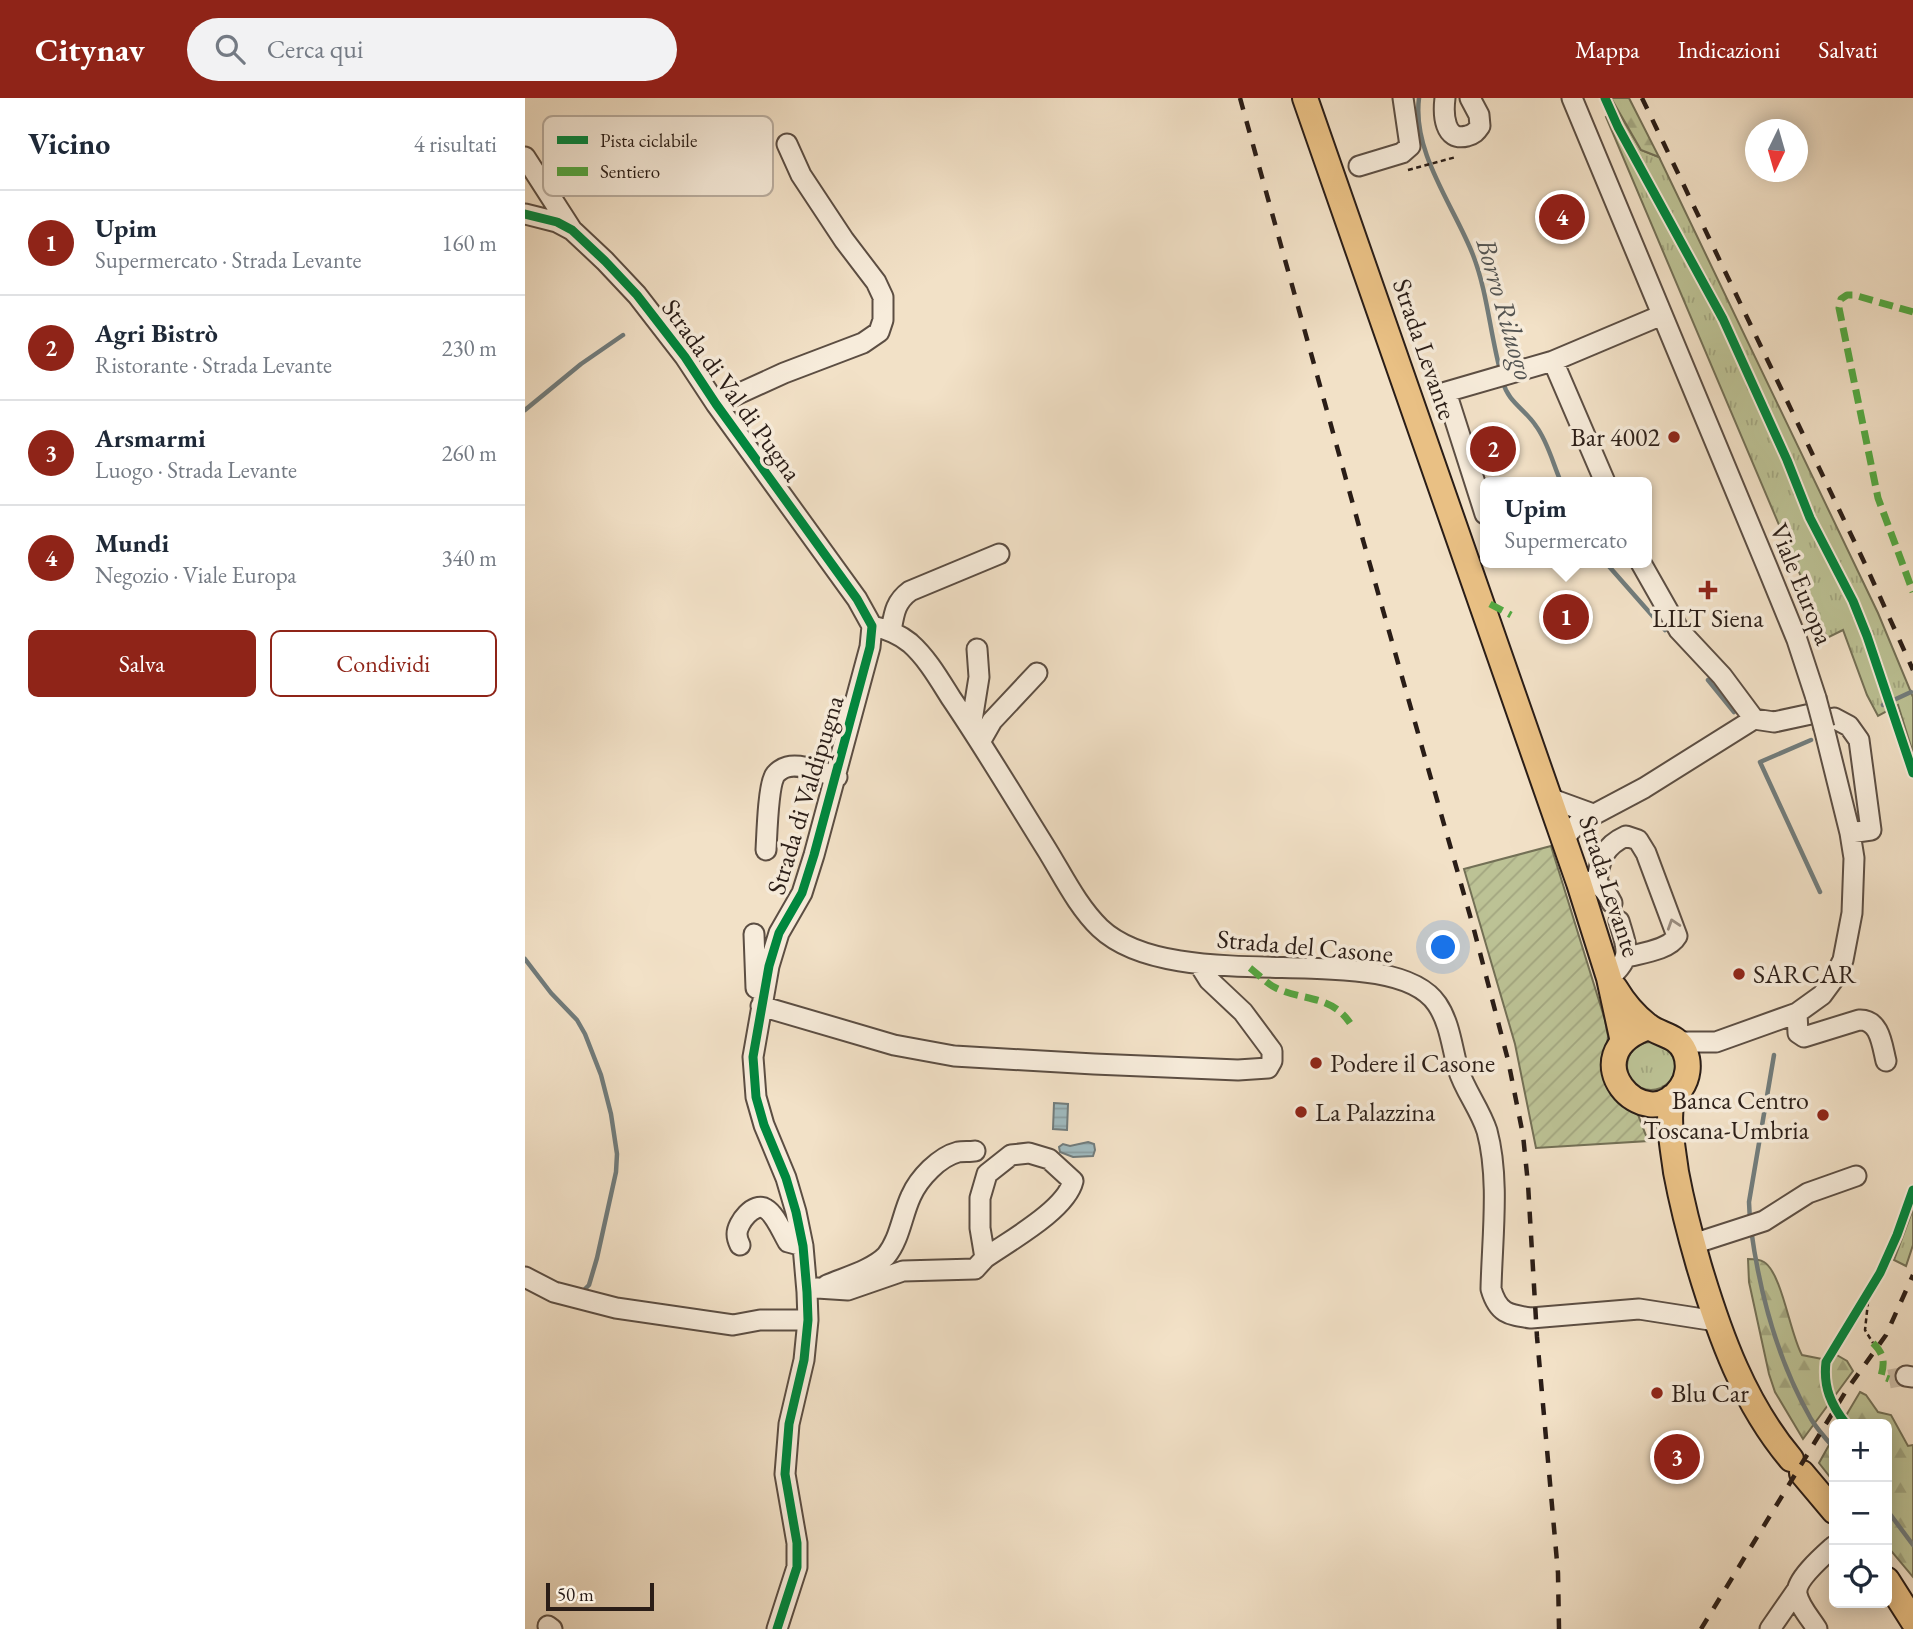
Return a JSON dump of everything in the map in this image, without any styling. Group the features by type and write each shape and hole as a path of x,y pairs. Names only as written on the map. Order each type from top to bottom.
{"main road":[{"name":"Strada Levante","path":"1306,98 1563,839 1588,883 1623,1042 1614,1058 1614,1076 1628,1096 1643,1103 1675,1161"},
{"name":"Strada Levante","path":"1609,978 1624,1003 1649,1027 1666,1033 1678,1042"},
{"path":"1623,1042 1649,1027"},
{"path":"1643,1103 1655,1104 1672,1097 1681,1088 1686,1076 1686,1054 1678,1042"},
{"name":"Strada Levante","path":"1672,1097 1671,1130 1681,1203 1716,1321 1747,1395 1775,1438 1829,1505"},
{"path":"1892,1583 1913,1605"},
{"path":"1892,1586 1913,1621"}],"street":[{"path":"1359,166 1402,153 1410,146 1403,98"},
{"path":"1445,98 1447,127 1451,134 1458,138 1473,135 1480,126 1479,115 1470,98"},
{"name":"Viale Europa","path":"1572,98 1787,617 1821,715 1850,833 1854,870 1847,949 1828,988 1814,1002 1797,1013 1716,1042 1678,1042"},
{"path":"716,404 785,373 863,343 880,332 883,297 876,282 801,175 787,144"},
{"path":"525,157 543,185"},
{"path":"550,196 572,230"},
{"name":"Strada di Val di Pugna","path":"525,214 557,222 572,230 637,296 685,357 716,404 882,629"},
{"path":"1480,496 1446,392 1553,361 1663,315"},
{"path":"1553,361 1603,477"},
{"name":"Strada di Valdipugna","path":"777,1629 797,1567 797,1543 785,1474 789,1424 804,1360 812,1290 786,1178 756,1097 753,1056 761,1002 779,933 801,892 837,777 870,648 900,598 910,591 999,554"},
{"path":"1644,568 1679,630 1722,676 1754,719"},
{"name":"Strada del Casone","path":"882,629 911,644 925,658 976,735 1077,900 1101,929 1133,948 1199,964 1347,970 1395,977 1421,989 1436,1003 1444,1018 1465,1086 1476,1104 1492,1151 1494,1172 1491,1289 1502,1310 1531,1318 1649,1309 1697,1320 1716,1321"},
{"path":"976,735 977,649"},
{"path":"976,735 1037,673"},
{"path":"1563,839 1573,827 1593,814 1644,788 1754,719 1774,722 1821,715 1853,729 1861,745 1871,830 1850,833"},
{"path":"766,850 771,790 774,777 780,770 789,766 798,767 837,777"},
{"path":"1549,798 1593,814"},
{"path":"1609,978 1627,957 1616,912 1603,888 1588,883 1609,846 1626,835 1638,840 1646,853 1677,936 1674,941 1664,946 1627,957"},
{"path":"754,934 756,988 761,1002 904,1047 943,1055 1094,1064 1238,1070 1268,1068 1272,1061 1272,1051 1243,1012 1209,980 1199,964"},
{"path":"1797,1013 1798,1033 1804,1037 1867,1020 1879,1034 1886,1061"},
{"name":"Viale Europa","path":"1686,1076 1692,1063 1716,1042"},
{"path":"812,1290 878,1263 888,1254 896,1240 912,1193 926,1174 958,1152 975,1151"},
{"path":"812,1290 848,1290 903,1271 975,1269 985,1258 1046,1216 1071,1190 1073,1181 1049,1160 1029,1153 1011,1155 987,1174 980,1198 980,1228 985,1258"},
{"path":"1693,1244 1764,1221 1808,1193 1856,1176"},
{"path":"740,1245 736,1235 739,1225 754,1208 761,1206 768,1209 788,1242 803,1246"},
{"path":"525,1277 577,1300 615,1308 733,1325 760,1320 808,1320"},
{"path":"1770,1629 1802,1579 1829,1551"},
{"path":"1797,1590 1798,1598 1817,1629"}],"path":[{"path":"1423,166 1456,157"},
{"path":"1856,1313 1875,1283"},
{"path":"1869,1293 1865,1330 1873,1343"}],"green space":[{"path":"1611,98 1629,98 1659,157 1641,150"},
{"path":"1618,111 1641,150 1659,157 1878,613 1913,697 1913,753 1898,705 1878,716 1867,695 1843,630 1827,638 1606,117"},
{"path":"1551,846 1605,1020 1608,1036 1606,1056 1637,1112 1648,1141 1536,1148 1515,1044 1464,869"},
{"path":"1651,1042 1668,1049 1675,1066 1668,1083 1651,1090 1634,1083 1627,1066 1634,1049"},
{"path":"1913,1209 1913,1245 1906,1266 1894,1260"},
{"path":"1748,1259 1764,1262 1776,1278 1802,1355 1822,1359 1835,1354 1847,1361 1853,1371 1803,1439 1775,1392 1769,1374 1749,1282"},
{"path":"1860,1392 1866,1395 1878,1412 1891,1415 1908,1446 1913,1445 1913,1577 1892,1552 1892,1419 1844,1419"},
{"path":"1829,1445 1829,1476 1819,1463"}],"water":[{"path":"1054,1103 1068,1104 1067,1130 1053,1129"},
{"path":"1088,1142 1094,1144 1093,1156 1073,1157 1060,1152 1059,1147 1063,1144 1070,1146"}],"waterway":[{"name":"Borro Riluogo","path":"1419,98 1422,139 1436,179 1465,236 1478,269 1500,370"},
{"path":"525,410 581,364 623,335"},
{"name":"Borro Riluogo","path":"1503,382 1509,395 1540,432 1559,477"},
{"name":"Borro Riluogo","path":"1610,568 1665,630"},
{"name":"Borro Riluogo","path":"1708,680 1734,712"},
{"path":"1883,705 1911,692"},
{"name":"Borro Riluogo","path":"1811,740 1760,762 1820,892"},
{"path":"525,959 551,993 577,1020 585,1034 601,1075 611,1114 617,1154 616,1172 597,1258 589,1285 585,1289"},
{"name":"Borro Riluogo","path":"1750,1221 1749,1202 1774,1055"},
{"name":"Borro Riluogo","path":"1751,1229 1765,1303 1780,1351 1799,1397 1811,1419 1829,1442"},
{"name":"Borro Riluogo","path":"1892,1517 1913,1545"}],"tunnel":[{"path":"1889,1379 1906,1376"}],"railway":[{"path":"1240,98 1473,926 1508,1060 1523,1135 1528,1184 1537,1337 1558,1573 1559,1629"},
{"path":"1642,98 1867,568 1913,670"},
{"path":"1701,1629 1846,1391 1886,1335 1913,1275"}],"marked path":[{"path":"1913,312 1854,295 1841,299 1839,308 1878,498 1913,592"},
{"path":"1490,604 1511,615"},
{"path":"1250,968 1276,988 1326,1003 1343,1014 1350,1023"},
{"path":"1873,1343 1883,1358 1881,1376 1889,1379"}],"cycle path":[{"path":"1605,98 1618,127 1723,319 1787,460 1810,518 1853,601 1913,773"},
{"path":"525,214 557,222 572,230 637,295 685,357 857,599 872,626 870,647 814,855 802,893 779,933 769,966 753,1057 756,1097 796,1212 803,1246 807,1292 808,1320 804,1360 789,1424 785,1474 797,1543 797,1567 777,1629"},
{"path":"1842,1419 1829,1395 1826,1362 1880,1273 1913,1190"}],"place":[{"name":"Mundi","path":"1562,217"},
{"name":"Bar 4002","path":"1674,437"},
{"name":"Agri Bistrò","path":"1493,449"},
{"name":"LILT Siena","path":"1708,590"},
{"name":"Upim","path":"1566,617"},
{"name":"SARCAR","path":"1739,974"},
{"name":"Podere il Casone","path":"1316,1063"},
{"name":"La Palazzina","path":"1301,1112"},
{"name":"Banca Centro Toscana-Umbria","path":"1823,1115"},
{"name":"Blu Car","path":"1657,1393"},
{"name":"Arsmarmi","path":"1677,1457"}]}
